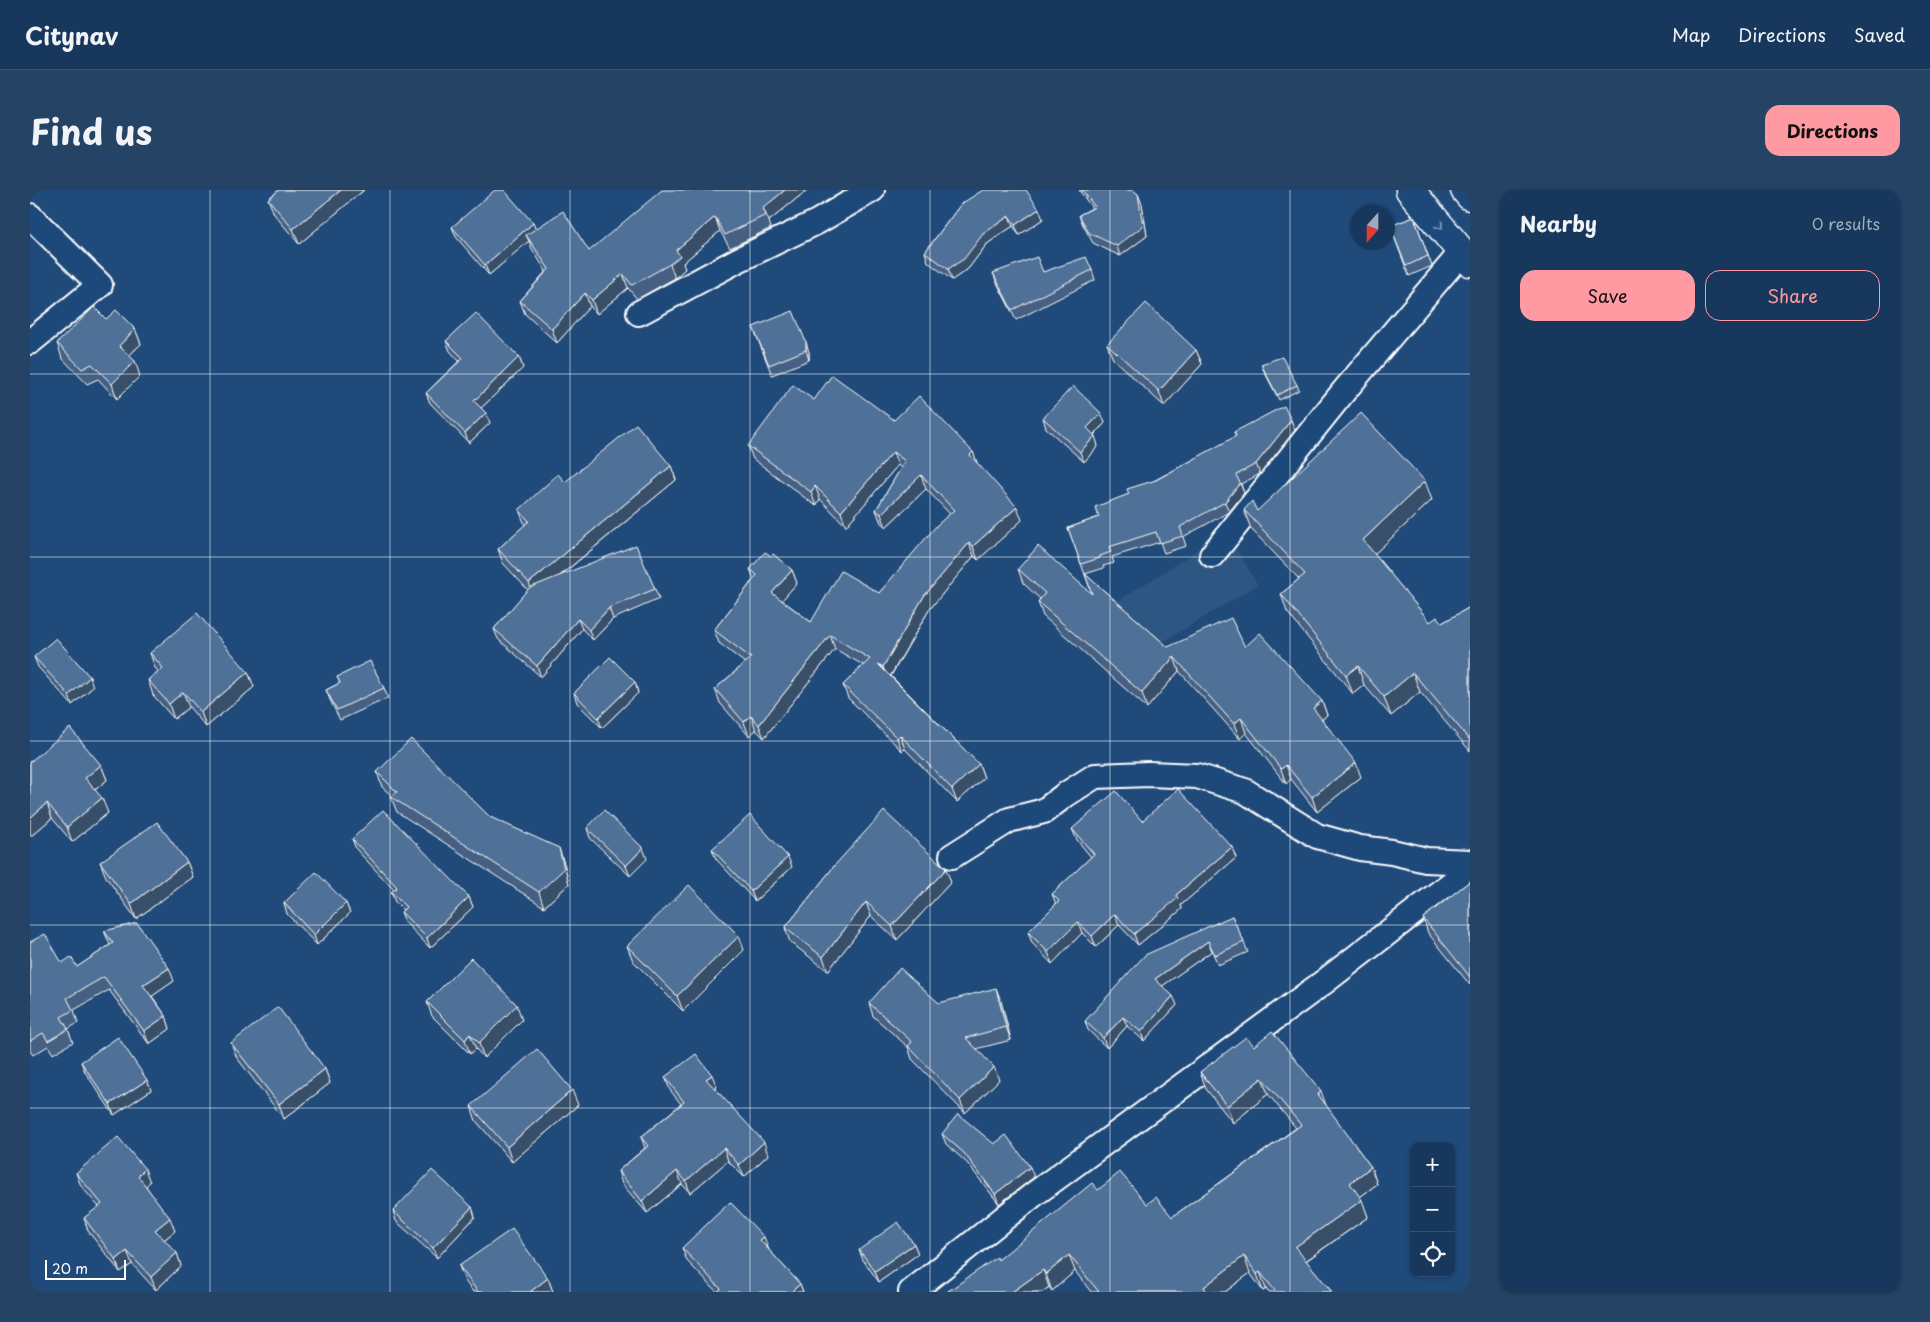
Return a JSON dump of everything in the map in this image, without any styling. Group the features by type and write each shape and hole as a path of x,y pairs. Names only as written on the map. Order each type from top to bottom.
{"main road":[{"path":"1410,190 1466,257"},
{"path":"1465,190 1470,196"}],"street":[{"path":"639,313 738,260 817,222 872,190"},
{"path":"30,216 100,285 30,342"},
{"path":"1212,555 1344,391 1466,257"},
{"path":"952,856 1009,820 1044,811 1065,795 1096,776 1149,774 1197,776 1245,791 1317,836 1360,848 1392,852 1426,860 1470,862"},
{"path":"911,1292 1033,1195 1324,982 1470,869"}],"shaded area":[{"path":"1226,532 1258,585 1156,646 1112,605"}],"building":[{"path":"279,190 341,190 293,229 268,199"},
{"path":"495,190 504,190 533,223 485,265 452,227"},
{"path":"662,190 785,190 763,208 766,215 725,235 715,217 676,250 680,256 670,264 632,285 623,274 592,300 585,293 552,329 520,301 549,269 526,235 563,211 589,251"},
{"path":"983,190 1026,190 1039,209 1015,225 1009,216 983,234 964,259 948,269 925,252 961,204"},
{"path":"1082,190 1133,190 1138,194 1143,226 1117,246 1089,233 1079,215 1095,207"},
{"path":"1414,217 1428,256 1406,266 1395,238 1395,224"},
{"path":"1037,257 1043,272 1086,257 1092,270 1012,310 993,273"},
{"path":"1146,303 1196,350 1159,391 1107,344"},
{"path":"94,307 106,319 116,310 135,329 119,346 135,361 112,384 92,364 82,369 57,343"},
{"path":"793,311 806,342 806,350 769,365 753,327"},
{"path":"476,313 519,357 474,401 486,413 465,433 426,393 463,358 446,341"},
{"path":"1282,357 1297,385 1277,395 1261,364"},
{"path":"832,375 894,420 919,396 973,452 970,455 1017,507 973,546 969,543 924,596 883,667 878,664 979,764 952,789 900,735 897,738 843,685 870,659 830,635 759,725 751,716 744,722 715,689 751,658 714,630 757,575 750,569 765,552 771,556 773,554 792,570 772,593 811,622 841,571 879,593 937,525 954,510 921,475 881,514 876,510 905,461 893,452 841,512 815,486 811,492 748,446 793,385 814,400"},
{"path":"1073,386 1101,413 1087,428 1095,436 1080,452 1043,418"},
{"path":"1284,406 1291,420 1256,464 1236,475 1240,483 1225,502 1180,527 1183,536 1160,543 1156,532 1109,547 1111,552 1081,564 1068,528 1099,517 1095,507 1129,494 1127,489 1156,480 1236,436 1234,432"},
{"path":"1361,413 1425,481 1363,540 1430,622 1437,617 1442,623 1470,607 1470,740 1413,673 1384,697 1358,666 1346,675 1281,594 1305,574 1244,510 1252,501 1257,511"},
{"path":"636,424 671,466 529,583 498,549 529,521 519,510 558,474 565,482"},
{"path":"636,545 655,589 609,608 589,630 578,619 537,666 494,629 529,588"},
{"path":"1038,546 1092,594 1085,574 1168,647 1231,618 1245,647 1260,633 1322,701 1313,708 1356,763 1312,797 1286,765 1281,769 1241,718 1234,724 1174,657 1142,693 1038,602 1045,593 1018,569"},
{"path":"197,613 248,672 201,712 183,692 169,704 148,680 163,668 150,653"},
{"path":"56,638 90,677 69,695 34,657"},
{"path":"610,657 635,682 598,718 574,693"},
{"path":"370,661 384,688 337,710 326,690 340,683 337,677"},
{"path":"70,728 101,765 85,778 102,798 67,827 47,803 30,818 30,762"},
{"path":"411,739 490,817 559,848 564,869 539,892 391,797 397,792 377,772"},
{"path":"1178,789 1232,847 1176,895 1178,898 1134,934 1115,914 1092,936 1078,922 1048,952 1028,932 1059,901 1052,894 1094,854 1072,829 1116,791 1142,821"},
{"path":"383,810 469,897 427,938 401,912 406,907 391,892 397,887 352,839"},
{"path":"604,810 643,848 626,866 587,828"},
{"path":"884,811 946,869 892,926 866,902 823,957 785,928 835,865"},
{"path":"750,815 788,857 751,891 712,849"},
{"path":"157,822 187,862 131,904 100,862"},
{"path":"316,872 346,903 314,935 284,903"},
{"path":"1470,881 1470,977 1423,918"},
{"path":"689,885 739,936 677,996 627,946"},
{"path":"1232,916 1244,942 1215,955 1208,941 1155,979 1173,996 1141,1032 1123,1017 1103,1038 1085,1021 1145,955"},
{"path":"137,923 169,968 143,985 166,1016 144,1031 104,977 67,998 73,1010 61,1017 68,1029 48,1041 43,1033 30,1041 30,942 45,934 62,963 71,957 77,967 113,943 104,931"},
{"path":"471,958 517,1005 479,1043 470,1034 465,1040 427,1002"},
{"path":"900,968 939,1003 996,988 1006,1027 966,1038 994,1067 960,1100 908,1046 912,1042 869,1003"},
{"path":"278,1007 325,1069 279,1104 231,1043"},
{"path":"1272,1031 1321,1091 1318,1094 1371,1167 1350,1183 1362,1200 1295,1247 1332,1292 1276,1292 1260,1272 1257,1274 1244,1256 1204,1287 1207,1292 1099,1292 1069,1255 1046,1274 1043,1270 1012,1292 947,1292 997,1257 998,1260 1092,1183 1098,1190 1120,1172 1147,1204 1156,1197 1172,1217 1301,1125 1262,1078 1227,1106 1200,1072 1246,1037 1254,1046"},
{"path":"118,1037 147,1080 110,1104 81,1062"},
{"path":"537,1049 572,1090 507,1147 471,1106"},
{"path":"696,1054 712,1075 706,1079 764,1142 739,1165 724,1148 686,1181 677,1171 642,1201 618,1171 648,1146 641,1137 684,1102 665,1077"},
{"path":"958,1114 994,1144 1006,1135 1030,1167 995,1194 964,1153 942,1134"},
{"path":"118,1137 145,1169 138,1176 170,1218 155,1230 177,1253 151,1277 127,1251 116,1260 84,1218 102,1204 76,1173"},
{"path":"432,1170 472,1207 433,1248 393,1211"},
{"path":"730,1202 764,1237 760,1240 800,1284 791,1292 717,1292 721,1289 682,1248"},
{"path":"898,1222 914,1244 875,1271 859,1250"},
{"path":"512,1229 548,1278 530,1292 478,1292 459,1266"}]}
